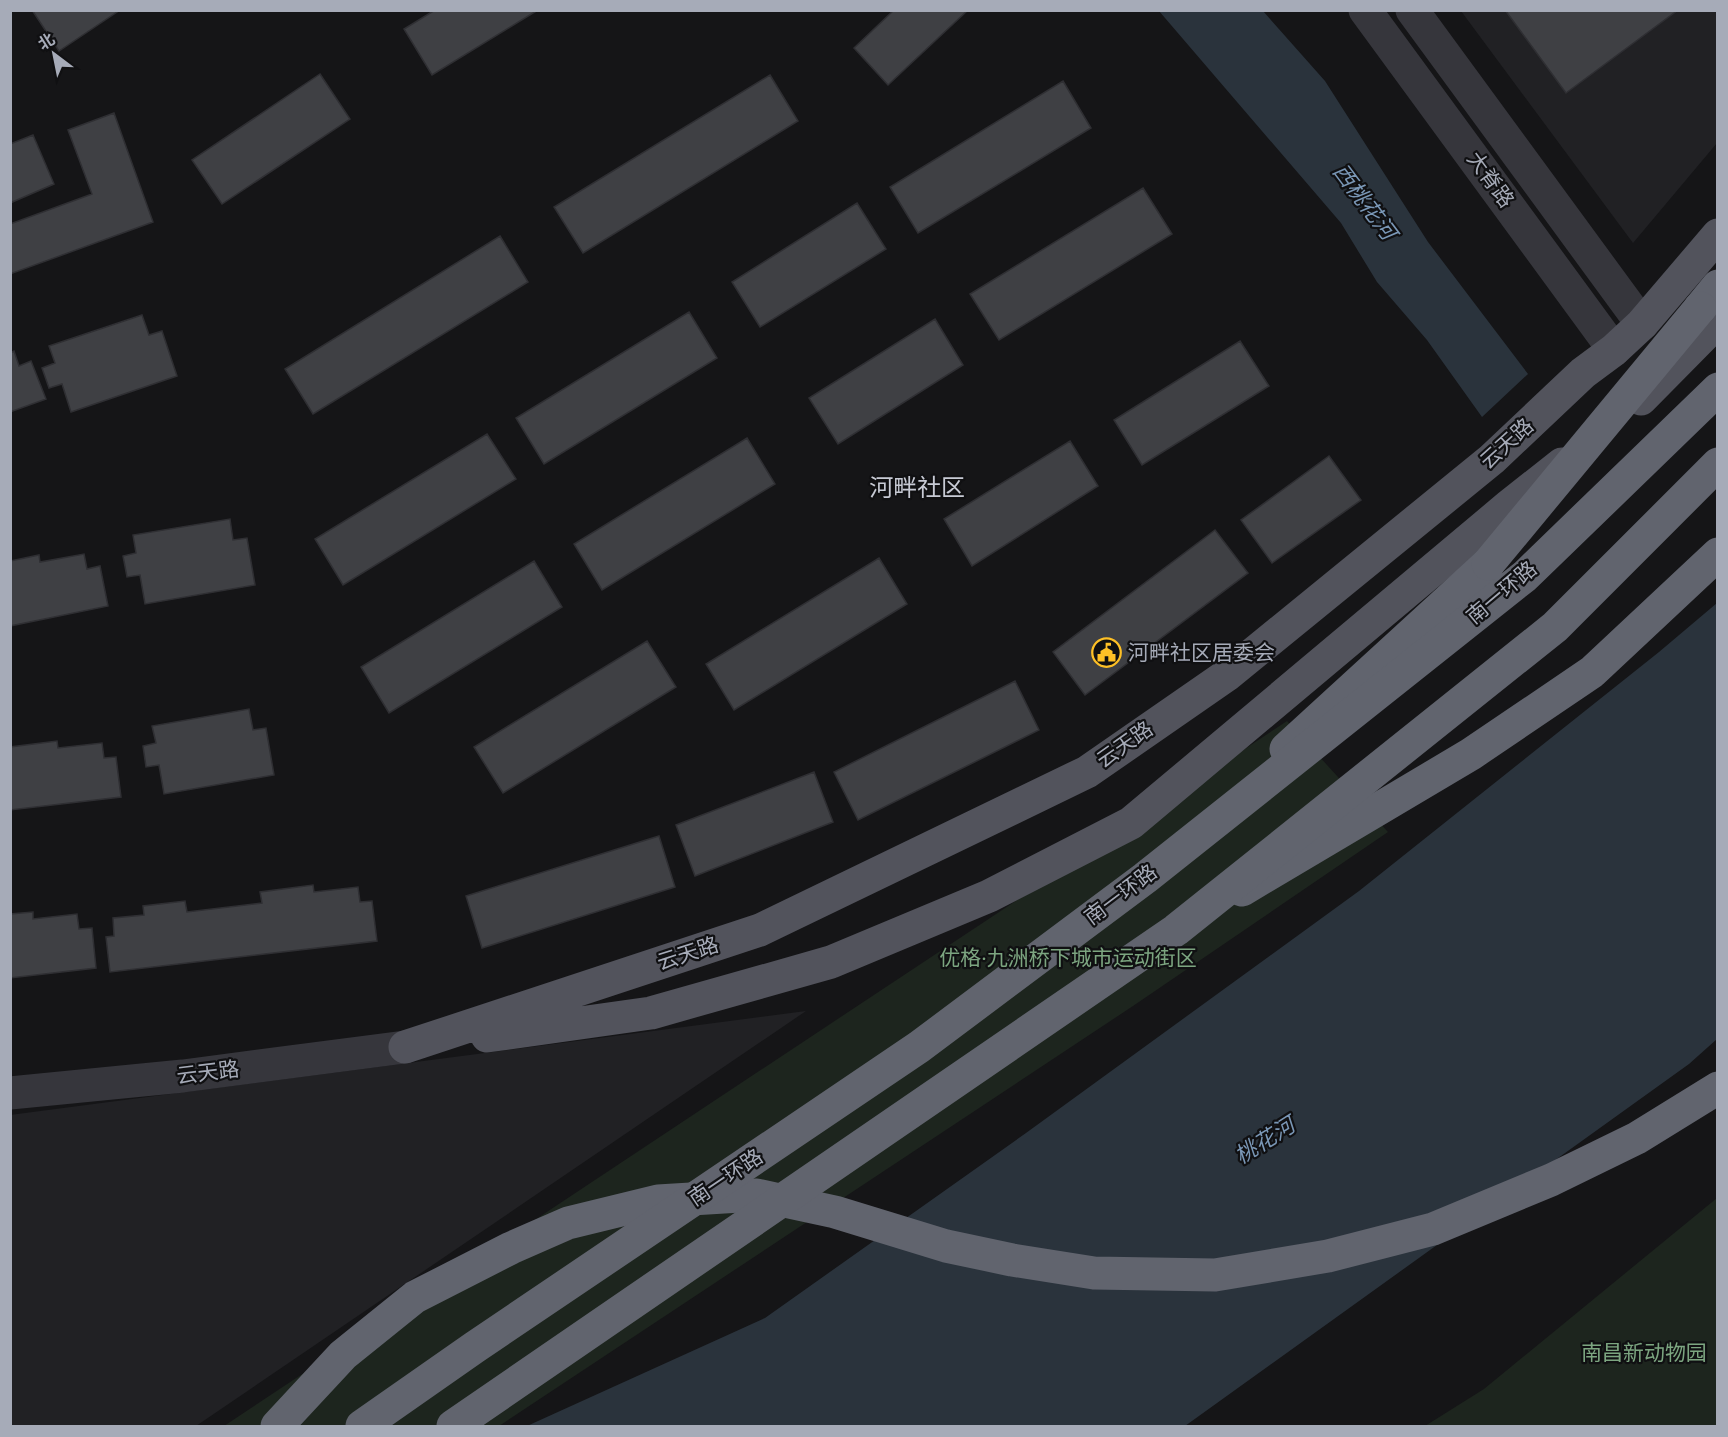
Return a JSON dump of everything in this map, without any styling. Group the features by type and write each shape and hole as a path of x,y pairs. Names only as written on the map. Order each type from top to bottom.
{"highway":[{"path":"1145,878 1488,564 1718,286"},
{"name":"南一环路","path":"362,1426 919,1047 1145,878 1525,576 1718,389"},
{"path":"1176,930 1555,627 1718,464"},
{"path":"453,1426 1176,930 1471,754 1592,672 1718,554"},
{"path":"277,1426 343,1355 415,1297 511,1248 568,1223 658,1202 757,1195 878,1223 946,1246 1012,1260 1094,1273 1215,1275 1328,1256 1433,1229 1551,1180 1637,1138 1718,1088"}],"main road":[{"name":"云天路","path":"405,1047 760,930 1087,772 1227,675 1491,459 1641,324 1718,235"},
{"name":"云天路","path":"405,1047 651,1013 831,962 989,896 1131,823 1510,504 1627,414 1718,321"}],"street":[{"name":"大脊路","path":"1365,10 1614,350"},
{"name":"大脊路","path":"1412,10 1641,324"},
{"name":"云天路","path":"10,1093 183,1076 405,1047"}],"shaded area":[{"path":"1461,11 1717,11 1717,143 1633,243"},
{"path":"806,1011 196,1426 11,1426 10,1115"}],"green space":[{"name":"优格·九洲桥下城市运动街区","path":"1287,721 1388,832 1133,1006 499,1426 224,1426"},
{"name":"南昌新动物园","path":"1717,1198 1717,1426 1425,1426 1484,1389"}],"water":[{"name":"西桃花河","path":"1159,11 1263,11 1325,81 1428,242 1528,374 1482,417 1427,340 1377,282 1341,223"},
{"name":"桃花河","path":"1717,603 1717,1039 1689,1064 1185,1426 527,1426 765,1318 1026,1133 1359,891 1659,652"}],"building":[{"path":"32,10 120,10 59,51"},
{"path":"435,10 538,10 432,75 404,29"},
{"path":"894,10 968,10 888,85 854,48"},
{"path":"1505,10 1678,10 1566,93"},
{"path":"320,74 350,119 222,204 192,160"},
{"path":"770,75 798,121 583,253 554,207"},
{"path":"1063,81 1091,128 918,233 890,187"},
{"path":"114,113 153,222 10,274 10,224 92,194 68,130"},
{"path":"33,135 54,184 10,203 10,144"},
{"path":"1143,188 1172,234 999,340 970,294"},
{"path":"857,203 886,249 760,327 732,282"},
{"path":"500,236 528,282 313,414 285,369"},
{"path":"689,312 717,358 544,464 516,418"},
{"path":"142,315 149,335 162,331 177,376 71,412 62,384 49,388 42,368 55,363 49,346"},
{"path":"935,319 963,365 838,444 809,398"},
{"path":"1240,341 1269,386 1142,465 1114,420"},
{"path":"14,351 19,366 31,361 46,399 10,412 10,353"},
{"path":"487,434 516,479 343,585 315,539"},
{"path":"747,438 775,484 602,590 574,544"},
{"path":"1070,441 1098,486 972,566 944,519"},
{"path":"1329,456 1361,500 1272,563 1241,520"},
{"path":"230,519 233,540 247,538 255,585 145,604 140,575 127,577 123,556 136,553 133,535"},
{"path":"1215,530 1248,573 1085,695 1053,652"},
{"path":"84,554 87,569 100,566 108,606 10,626 10,561 39,555 40,562"},
{"path":"879,558 907,604 734,710 706,664"},
{"path":"534,561 562,607 389,713 361,667"},
{"path":"647,641 676,687 503,793 474,747"},
{"path":"1015,681 1039,730 858,820 834,772"},
{"path":"249,709 253,730 266,728 274,775 164,794 159,765 146,767 143,746 156,743 152,726"},
{"path":"57,741 58,748 102,743 104,758 116,757 121,797 10,810 10,747"},
{"path":"814,772 833,822 695,876 676,825"},
{"path":"659,836 675,887 482,948 466,896"},
{"path":"313,885 314,892 358,887 360,902 372,901 377,941 110,972 106,937 114,936 113,918 144,915 143,906 185,901 187,912 262,903 260,892"},
{"path":"33,912 33,919 77,914 79,929 92,928 96,968 10,978 10,914"}],"place":[{"name":"河畔社区居委会","path":"1107,653"}],"district":[{"name":"河畔社区","path":"917,488"}]}
